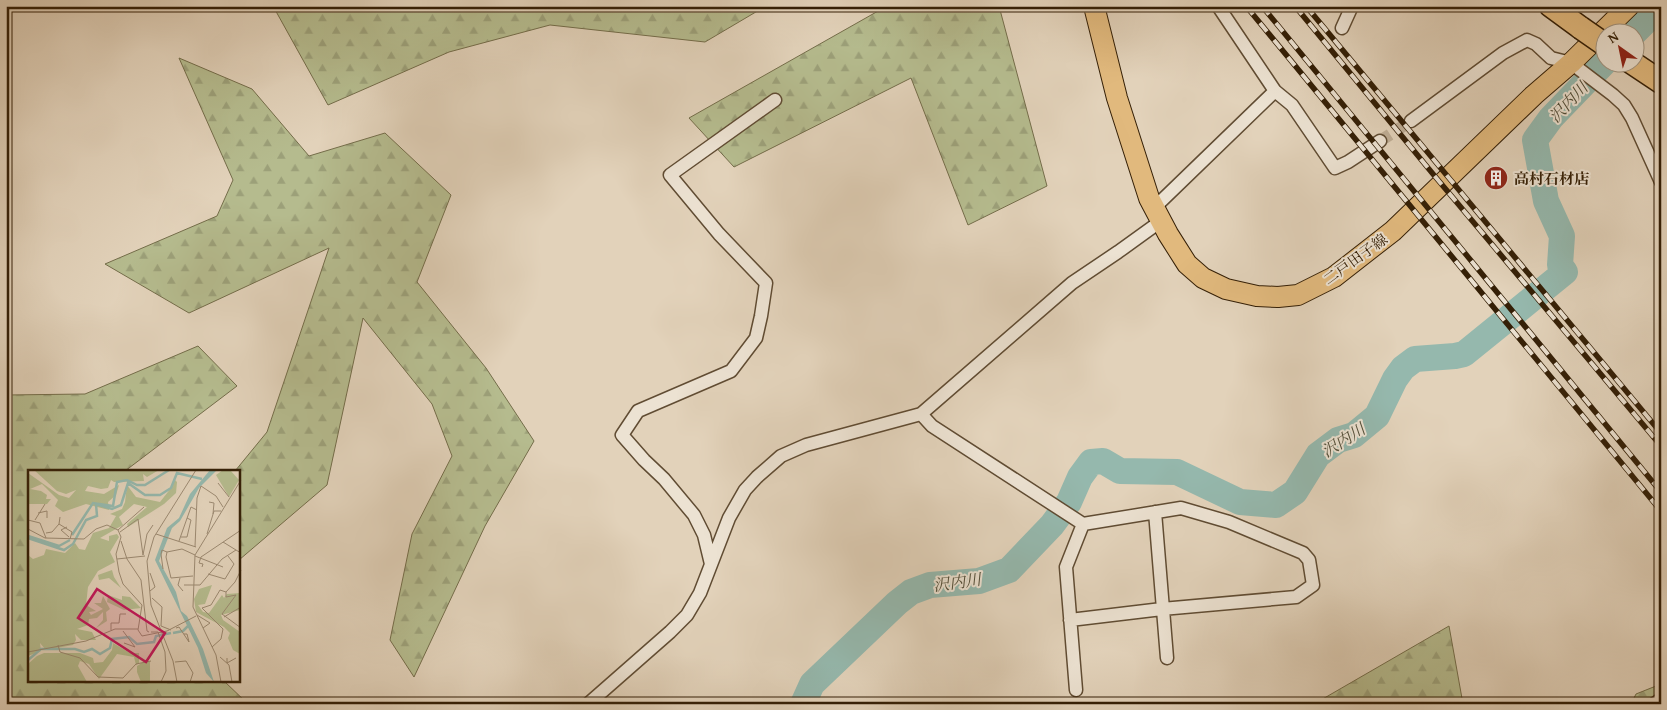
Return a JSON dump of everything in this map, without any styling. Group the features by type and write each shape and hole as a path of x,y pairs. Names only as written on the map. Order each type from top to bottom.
{"highway":[{"path":"1551,6 1594,37"},
{"path":"1644,71 1661,82"}],"main road":[{"name":"二戸田子線","path":"1094,6 1117,98 1150,198 1158,214 1187,264 1203,278 1226,289 1257,296 1298,296 1334,277 1393,232 1534,95 1571,64 1629,6"}],"street":[{"path":"1218,6 1275,91 1292,106 1335,168 1348,162 1380,141"},
{"path":"1342,28 1352,6"},
{"path":"1412,121 1503,53 1527,40 1536,44 1551,58 1571,64 1624,105 1632,118 1661,182"},
{"path":"588,704 687,615 700,594 729,518 746,490 757,477 781,456 806,445 921,414 1072,283 1118,252 1158,214 1275,91"},
{"path":"711,564 704,535 694,515 664,479 622,435 638,412 731,372 756,338 766,283 720,234 670,175 775,100"},
{"path":"921,414 932,426 1082,524 1181,508 1229,522 1302,553 1309,560 1313,585 1296,597 1162,609 1070,620"},
{"path":"1155,512 1167,658"},
{"path":"1076,690 1066,567 1082,524"},
{"path":"1654,704 1661,698"}],"green space":[{"path":"273,6 766,6 705,42 550,25 449,52 328,105"},
{"path":"887,6 999,6 1047,186 968,225 911,78 734,167 689,118"},
{"path":"179,58 252,89 309,156 385,133 451,195 417,282 486,368 534,441 485,526 414,677 390,640 412,534 452,456 432,404 363,318 327,485 240,559 240,470 236,470 267,432 329,248 189,313 105,264 217,216 233,180"},
{"path":"198,346 237,386 126,470 28,470 28,682 225,682 248,704 6,704 6,395 85,394"},
{"path":"1449,626 1463,704 1314,704"},
{"path":"1661,684 1661,704 1631,704 1636,694"}],"waterway":[{"name":"沢内川","path":"1644,23 1661,6"},
{"name":"沢内川","path":"803,704 812,684 911,592 930,585 979,581 1009,570 1052,525 1069,502 1080,477 1091,462 1103,461 1120,471 1177,472 1240,502 1276,505 1295,492 1318,455 1338,440 1354,435 1377,416 1395,379 1403,368 1415,359 1464,354 1565,272 1560,265 1562,236 1546,201 1535,140 1551,118 1595,72"}],"tunnel":[{"path":"1380,141 1411,121"}],"railway":[{"path":"1246,6 1661,511"},
{"path":"1262,6 1661,492"},
{"path":"1295,6 1661,446"},
{"path":"1306,6 1661,433"}],"place":[{"name":"高村石材店","path":"1496,178"}]}
